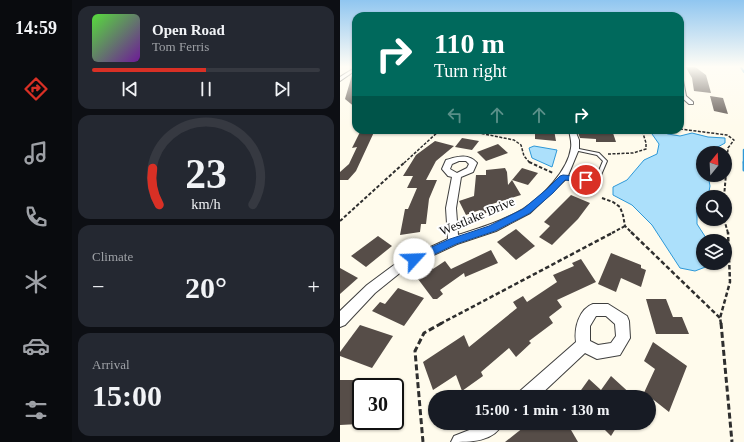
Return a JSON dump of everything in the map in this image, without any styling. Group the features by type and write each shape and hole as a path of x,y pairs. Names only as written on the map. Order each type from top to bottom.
{"street":[{"path":"684,99 690,103"},
{"path":"573,134 575,149"},
{"name":"Westlake Drive","path":"340,320 370,289 402,265 453,241 492,228 527,211 563,178 575,149"},
{"path":"453,241 451,208 458,176"},
{"path":"534,390 584,345"},
{"path":"460,442 488,433"}],"lane":[{"path":"563,178 586,180 600,174 605,161 598,154 575,149"}],"path":[{"path":"684,130 727,135 734,140 728,148 725,190"},
{"path":"340,221 436,134"},
{"path":"484,134 514,140 521,145 521,152 525,159 532,164 563,178"},
{"path":"598,154 633,153 646,149 643,134"},
{"path":"602,198 612,200 623,211 625,226 720,318"},
{"path":"423,442 415,351 424,333 625,226"},
{"path":"726,226 730,248 730,282 720,318 732,442"}],"water":[{"path":"692,133 708,137 725,138 725,143 720,146 696,146 696,182 709,182 710,186 709,190 696,190 696,226 698,226 703,234 696,234 696,270 698,270 695,271 680,268 652,225 632,205 613,195 613,187 627,180 644,160 657,154 659,144 652,134 680,136"},
{"path":"534,146 557,150 552,167 532,158 529,148"}],"building":[{"path":"349,87 352,87 352,105 345,99"},
{"path":"693,87 709,87 711,93 694,91"},
{"path":"710,96 723,98 728,114 714,111"},
{"path":"359,134 373,134 356,171 348,180 340,180 340,172 349,164 357,147 352,148"},
{"path":"535,134 555,134 556,141 535,139"},
{"path":"578,134 613,134 616,142 596,142 596,139 580,138"},
{"path":"462,138 479,141 472,150 455,147"},
{"path":"435,141 454,146 436,161 426,180 437,180 429,199 426,224 421,224 420,232 400,235 405,209 408,209 417,188 407,188 413,176 403,176 416,155"},
{"path":"498,144 508,153 486,161 477,152"},
{"path":"505,168 507,172 508,185 512,180 521,195 492,204 496,210 483,214 480,210 466,215 459,201 474,196 476,175 486,175 486,170"},
{"path":"522,168 538,173 528,185 512,180"},
{"path":"571,195 590,203 578,219 552,245 539,237 550,226 544,222"},
{"path":"516,229 535,246 516,260 497,242"},
{"path":"378,236 392,246 366,267 351,256"},
{"path":"491,250 498,263 465,277 464,273 440,290 443,294 437,299 433,299 415,275 430,265 433,269 445,261 451,269"},
{"path":"611,253 641,265 641,268 646,270 641,287 621,278 616,292 598,284"},
{"path":"581,259 596,282 557,300 562,307 549,317 553,323 529,341 531,343 516,357 509,348 481,372 483,376 463,390 462,390 456,375 433,390 423,362 464,335 469,347 517,308 513,302 523,296 527,302 557,282 553,275 574,266 572,263"},
{"path":"340,268 358,278 340,294"},
{"path":"398,288 424,298 404,326 372,311 380,302 385,304"},
{"path":"646,299 666,299 673,317 682,317 689,334 656,334"},
{"path":"360,325 393,336 372,368 340,356 340,352"},
{"path":"653,342 687,366 669,412 656,402 656,390 645,390 655,369 644,361"},
{"path":"611,376 626,390 601,390"},
{"path":"589,379 601,390 581,390"},
{"path":"340,380 352,380 352,424 340,425"},
{"path":"520,430 571,430 578,442 505,442"},
{"path":"605,430 615,430 611,436"}],"waterway":[{"path":"744,150 744,170"}],"route":[{"path":"414,259 453,241 492,228 527,211 563,178 586,180"}]}
